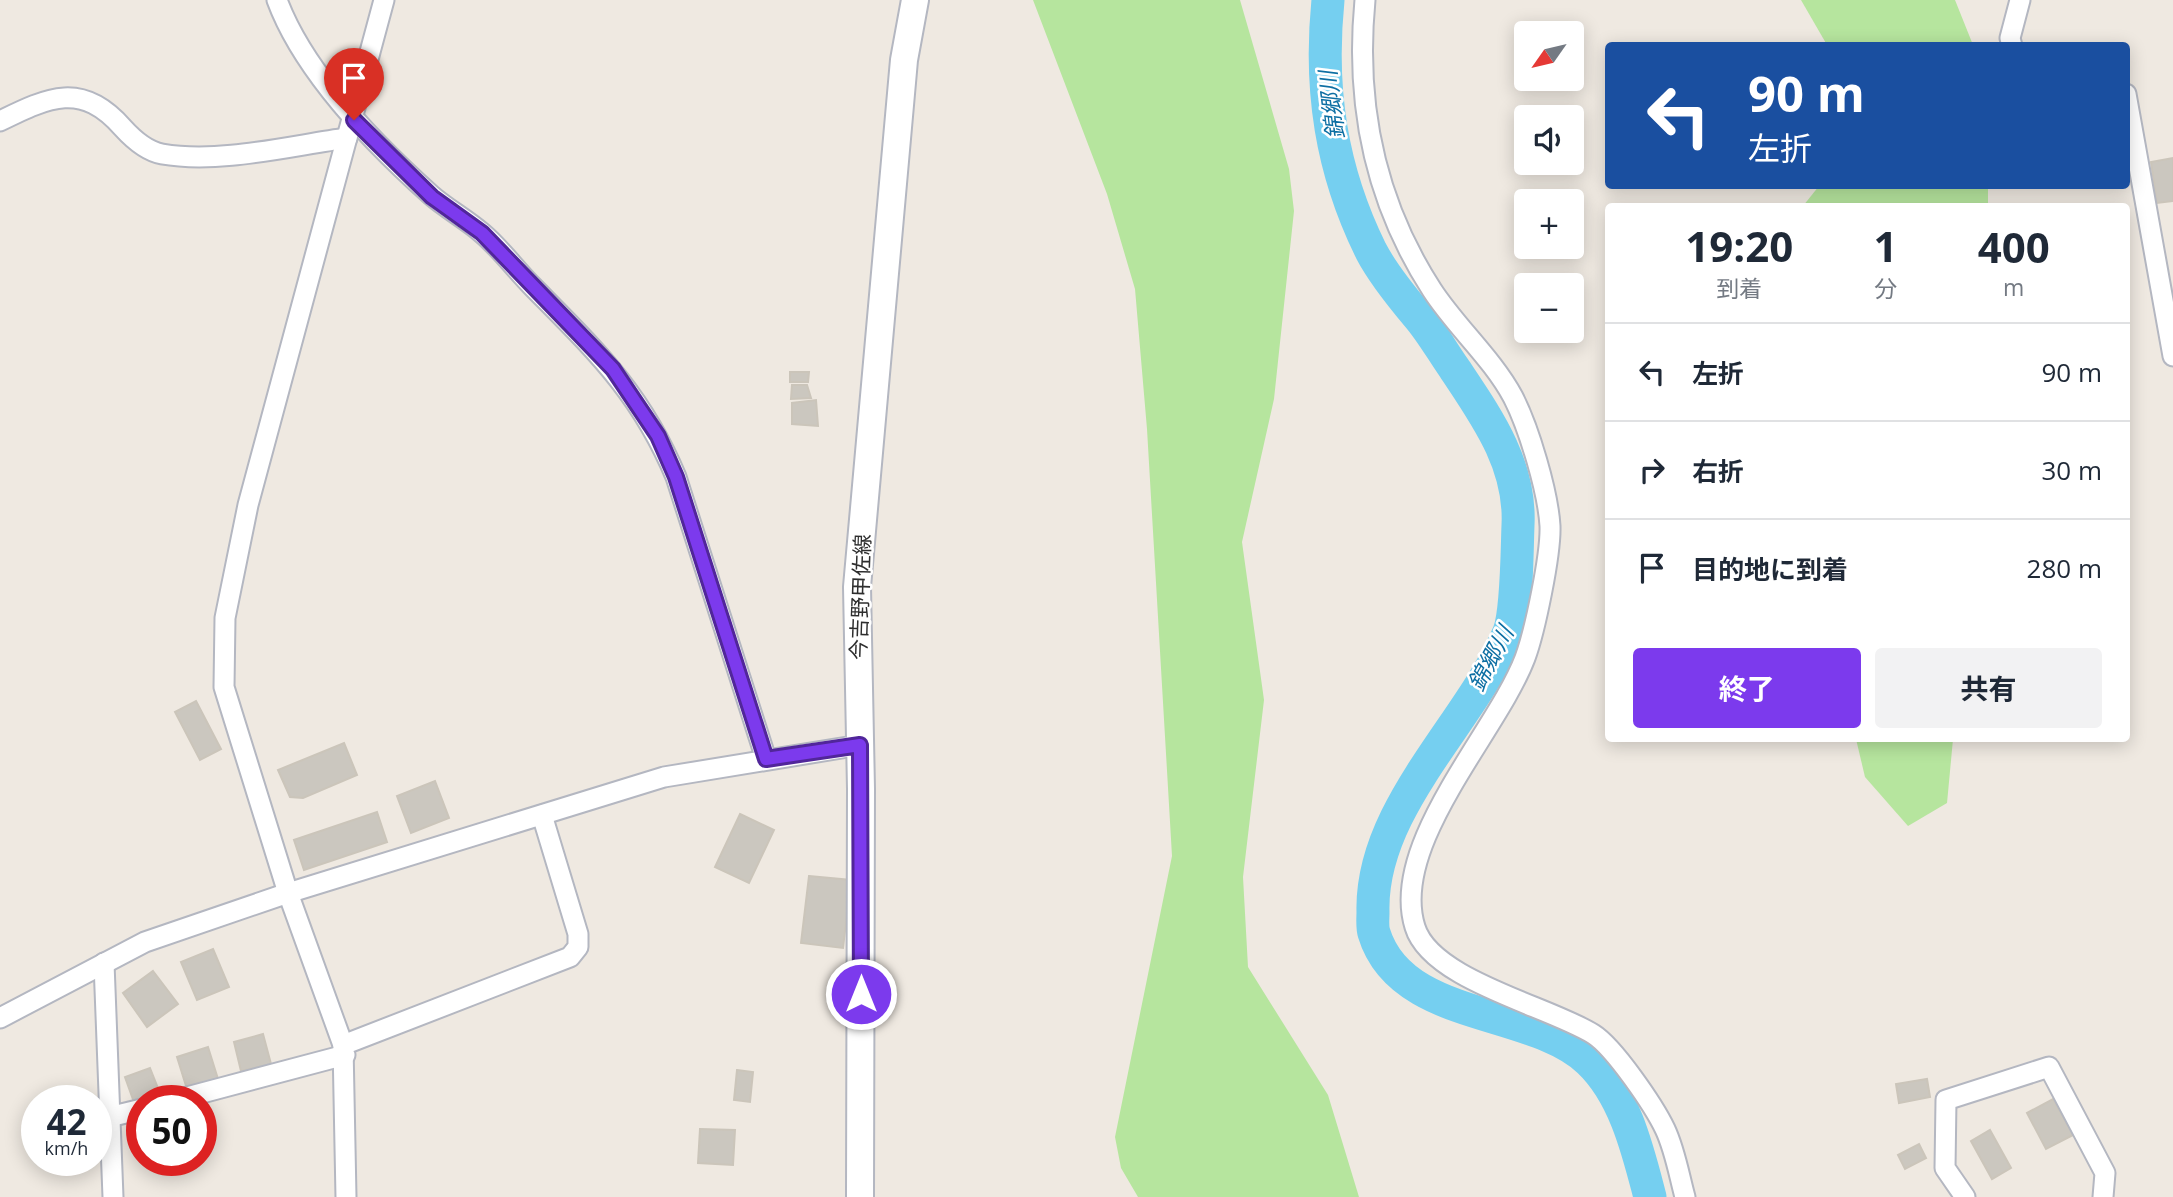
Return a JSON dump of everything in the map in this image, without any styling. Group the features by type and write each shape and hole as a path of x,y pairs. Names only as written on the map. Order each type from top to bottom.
{"main road":[{"name":"今吉野甲佐線","path":"860,1197 858,587 904,60 915,0"}],"street":[{"path":"277,0 283,16 350,129 432,197 482,233 613,369 658,436 680,489 766,759"},
{"path":"346,1197 344,1050 288,893 224,687 225,618 248,505 384,0"},
{"path":"1365,0 1360,47 1368,135 1389,209 1432,290 1512,396 1536,457 1550,526 1541,590 1526,656 1444,798 1420,857 1410,898 1415,930 1438,959 1465,975 1594,1035 1609,1049 1664,1126 1685,1197"},
{"path":"2011,42 2020,0"},
{"path":"0,121 37,103 71,96 86,99 109,112 135,141 158,153 196,159 350,129"},
{"path":"2130,116 2173,356"},
{"path":"0,1017 145,942 288,893 664,777 860,745"},
{"path":"217,1088 344,1050 570,957 578,947 579,934 542,815"},
{"path":"104,963 108,1085"},
{"path":"1965,1197 1945,1168 1946,1100 2049,1067 2105,1173 2103,1197"},
{"path":"112,1176 113,1197"}],"green space":[{"path":"1033,0 1240,0 1289,169 1294,211 1274,399 1242,542 1264,700 1243,877 1248,967 1328,1095 1359,1197 1138,1197 1121,1168 1115,1137 1172,856 1147,429 1135,289 1107,194"},
{"path":"1801,0 1955,0 1972,42 1825,42"},
{"path":"1817,189 1988,189 1988,203 1805,203"},
{"path":"1857,742 1953,742 1947,803 1908,826 1865,777"}],"building":[{"path":"2173,158 2173,201 2157,203 2151,162"},
{"path":"790,372 809,372 808,382 790,382"},
{"path":"792,385 807,385 811,398 791,399"},
{"path":"816,400 818,426 792,424 792,403"},
{"path":"196,701 221,749 200,760 175,712"},
{"path":"344,743 357,775 303,798 290,797 278,770"},
{"path":"435,781 449,818 411,833 397,796"},
{"path":"377,812 387,842 304,870 294,840"},
{"path":"740,814 774,830 749,883 715,867"},
{"path":"809,876 851,880 843,948 801,943"},
{"path":"213,949 229,987 197,1000 181,962"},
{"path":"153,971 178,1004 147,1027 123,993"},
{"path":"263,1034 271,1064 241,1071 234,1042"},
{"path":"208,1047 218,1079 199,1085 186,1085 177,1057"},
{"path":"150,1068 157,1085 128,1085 125,1077"},
{"path":"737,1070 753,1072 750,1102 734,1100"},
{"path":"1927,1079 1930,1097 1899,1103 1896,1084"},
{"path":"2053,1099 2073,1135 2046,1149 2027,1113"},
{"path":"700,1129 735,1130 733,1165 698,1163"},
{"path":"1990,1130 2011,1168 1992,1179 1971,1141"},
{"path":"1919,1144 1926,1158 1905,1169 1898,1155"}],"waterway":[{"name":"錦郷川","path":"1328,0 1325,65 1331,128 1337,159 1357,221 1381,268 1432,334 1489,423 1508,461 1517,503 1516,580 1509,632 1492,666 1405,802 1388,837 1376,874 1374,933 1389,962 1411,983 1439,998 1565,1044 1589,1061 1612,1090 1629,1124 1650,1197"}],"route":[{"path":"354,120 432,197 482,233 613,369 658,436 676,477 766,759 860,745 861,994"}]}
